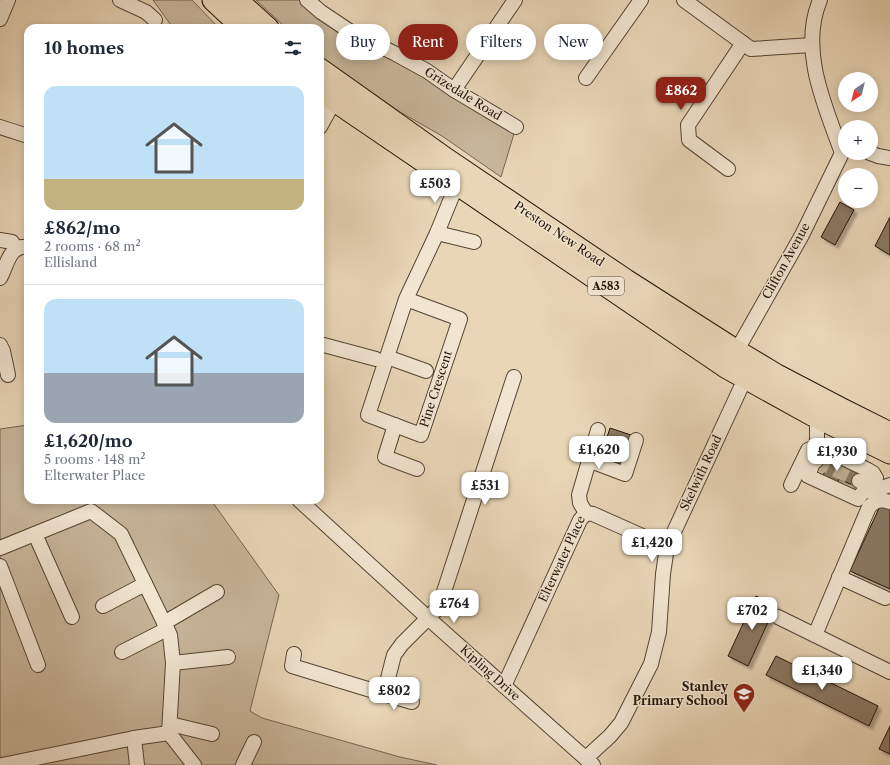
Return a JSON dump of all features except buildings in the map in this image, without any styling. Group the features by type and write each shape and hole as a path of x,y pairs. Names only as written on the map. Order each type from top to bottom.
{"highway":[{"path":"213,0 240,24"},
{"path":"237,0 264,24"},
{"name":"Preston New Road","path":"324,77 332,93 458,184 741,365 817,417 890,453"},
{"name":"Preston New Road","path":"332,93 442,156 626,280 741,365 842,409 890,433"}],"street":[{"path":"0,19 8,0"},
{"path":"120,0 146,12 155,20"},
{"name":"Grizedale Road","path":"307,0 321,12 351,32 427,71 454,90 516,127"},
{"path":"454,90 515,0"},
{"path":"586,78 641,0"},
{"path":"684,0 751,49 812,45"},
{"name":"Clifton Avenue","path":"820,0 817,7 812,45 821,95 838,138"},
{"path":"728,169 689,140 688,124 743,43"},
{"path":"324,116 332,93"},
{"path":"0,127 24,135"},
{"path":"878,156 890,158"},
{"name":"Clifton Avenue","path":"741,365 839,160"},
{"path":"458,184 437,233 474,242"},
{"name":"Pine Crescent","path":"406,300 460,319 421,435 368,415 381,358 406,300 437,233"},
{"path":"0,240 12,242 22,248"},
{"path":"0,278 9,255 22,248"},
{"path":"0,345 4,351 8,376"},
{"path":"324,345 381,358 426,371"},
{"name":"Skelwith Road","path":"590,762 621,723 651,664 659,632 663,574 667,547 741,365"},
{"path":"384,694 394,655 402,644 439,607 514,377"},
{"path":"817,417 817,446"},
{"path":"396,425 385,457 417,469"},
{"name":"Elterwater Place","path":"504,686 580,520 586,513 580,503 579,495 598,430"},
{"path":"588,460 625,474 636,440"},
{"path":"791,486 808,450 817,446 890,480"},
{"path":"816,461 814,460 808,476 858,500 863,492 890,485"},
{"path":"859,481 869,484 873,483 876,478 873,473 868,470"},
{"path":"815,635 869,507 875,501 880,500 890,502"},
{"name":"Kipling Drive","path":"303,504 428,618 590,762"},
{"path":"0,548 91,511 122,534 170,635 173,663 170,728 194,765"},
{"path":"586,513 593,514 667,547"},
{"path":"35,534 72,616"},
{"path":"0,566 38,664"},
{"path":"839,577 885,598"},
{"path":"103,606 145,584"},
{"path":"122,652 166,626 216,592"},
{"path":"778,617 890,672"},
{"path":"294,654 292,666 384,694 407,704"},
{"path":"173,663 228,657"},
{"path":"2,765 134,738 170,728 212,734"},
{"path":"134,738 137,765"},
{"path":"243,765 254,742"}],"shaded area":[{"path":"153,0 192,0 215,24 170,24"},
{"path":"256,0 307,0 346,24 336,24 336,60 390,60 390,50 398,55 398,60 406,60 516,127 501,177 442,136 400,112 324,59 324,24 282,24"},
{"path":"24,426 24,504 214,504 279,595 250,711 262,718 400,757 437,765 0,765 0,429"}],"tunnel":[{"path":"816,461 859,481"}],"place":[{"name":"Stanley Primary School","path":"744,714"}]}
